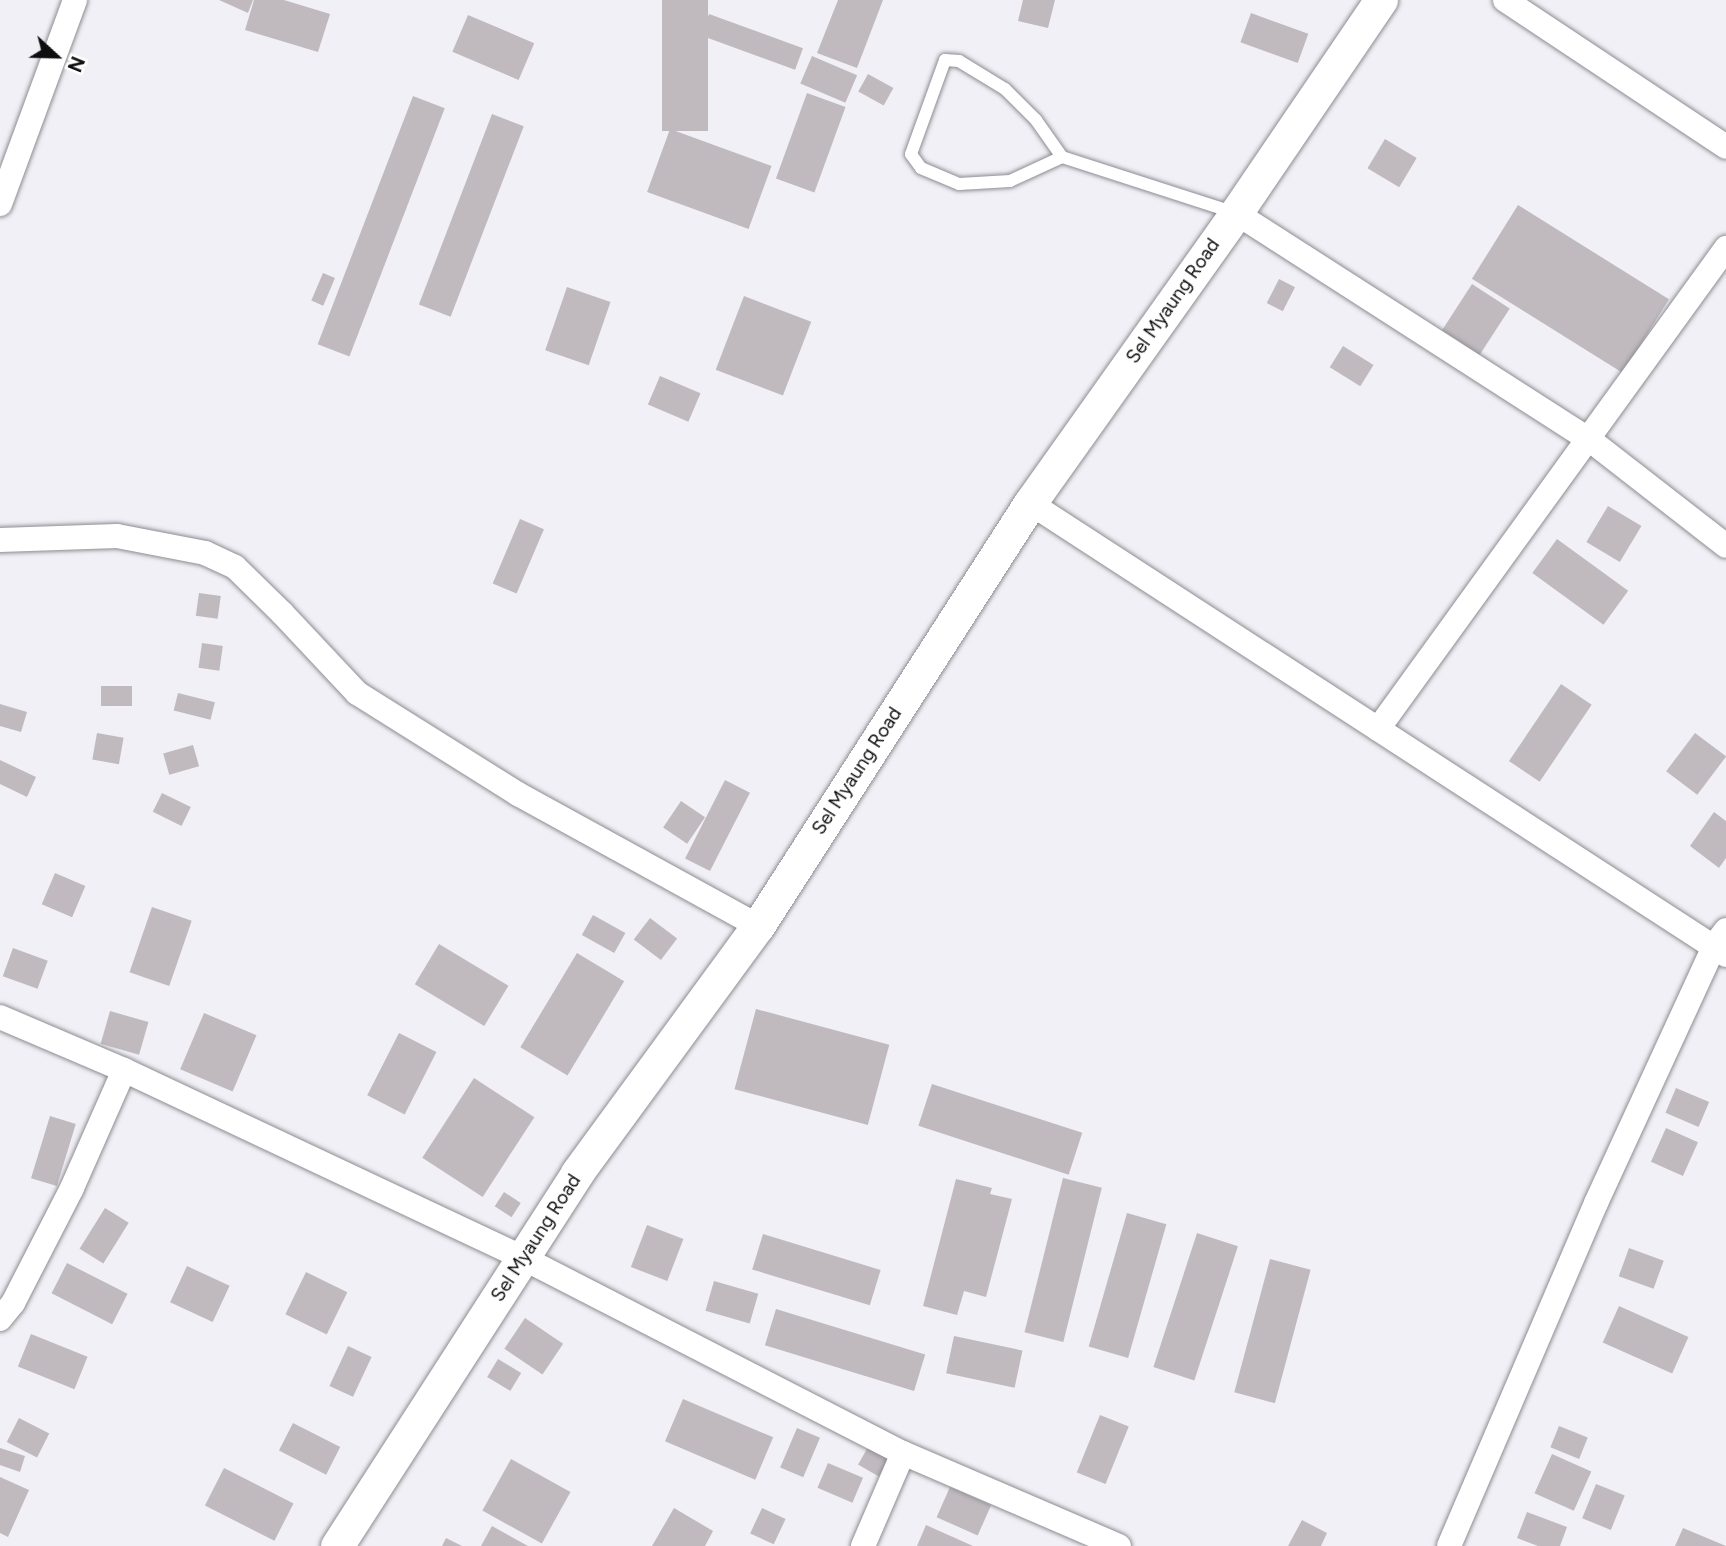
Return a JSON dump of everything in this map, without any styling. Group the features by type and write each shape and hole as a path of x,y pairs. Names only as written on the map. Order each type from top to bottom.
{"main road":[{"name":"Sel Myaung Road","path":"337,1546 577,1173 758,926 1030,503 1236,213 1381,0"}],"street":[{"path":"0,204 75,0"},
{"path":"1505,0 1726,147"},
{"path":"1236,213 1590,440 1726,546"},
{"path":"1378,729 1590,440 1726,248"},
{"path":"1030,503 1378,729 1722,943 1596,1203 1449,1546"},
{"path":"0,540 117,536 205,553 235,567 282,612 357,693 518,794 758,926"},
{"path":"0,1017 124,1070 523,1258 903,1453 1119,1546"},
{"path":"0,1319 13,1303 72,1188 124,1070"},
{"path":"863,1546 903,1453"}],"lane":[{"path":"1062,157 1010,181 959,184 921,168 911,154 945,60 959,61 1005,89 1036,120 1062,157 1236,213"}],"building":[{"path":"219,0 253,0 248,13"},
{"path":"254,0 284,0 330,14 318,52 245,30"},
{"path":"662,0 708,0 708,131 662,131"},
{"path":"838,0 883,0 857,68 817,53"},
{"path":"1023,0 1055,0 1048,28 1018,21"},
{"path":"1251,13 1308,34 1298,63 1240,42"},
{"path":"709,14 803,48 795,70 701,36"},
{"path":"468,15 534,43 519,80 452,52"},
{"path":"812,56 857,75 845,103 800,84"},
{"path":"868,74 893,88 884,106 858,91"},
{"path":"807,93 846,107 814,193 776,179"},
{"path":"413,96 445,108 349,357 318,344"},
{"path":"492,114 524,126 451,317 419,304"},
{"path":"670,129 771,166 749,229 647,192"},
{"path":"1385,139 1417,158 1399,187 1367,168"},
{"path":"1518,205 1669,299 1623,373 1472,279"},
{"path":"323,273 335,278 323,306 311,301"},
{"path":"1279,279 1295,287 1283,311 1267,303"},
{"path":"1472,284 1510,309 1480,355 1442,330"},
{"path":"567,287 610,302 589,365 545,350"},
{"path":"744,296 811,322 783,396 716,370"},
{"path":"1343,346 1374,365 1360,386 1330,367"},
{"path":"660,376 701,393 688,422 648,405"},
{"path":"1608,506 1641,526 1620,562 1586,542"},
{"path":"520,519 544,529 517,594 493,583"},
{"path":"1557,539 1628,591 1604,625 1532,573"},
{"path":"199,593 221,596 218,619 196,616"},
{"path":"202,643 223,646 219,671 199,668"},
{"path":"1561,684 1592,705 1540,782 1509,761"},
{"path":"101,686 132,686 132,706 101,706"},
{"path":"178,693 215,702 211,720 174,710"},
{"path":"0,704 27,712 21,732 0,726"},
{"path":"97,733 124,738 119,764 92,760"},
{"path":"1695,733 1726,756 1697,795 1666,771"},
{"path":"193,745 199,766 169,775 163,754"},
{"path":"0,760 36,777 27,797 0,784"},
{"path":"725,780 750,793 710,871 685,858"},
{"path":"162,793 191,807 182,826 153,812"},
{"path":"681,801 705,817 687,844 663,828"},
{"path":"1714,812 1726,821 1726,858 1719,868 1690,846"},
{"path":"55,873 85,886 72,917 42,904"},
{"path":"152,907 192,921 169,986 130,972"},
{"path":"593,915 625,933 614,953 582,935"},
{"path":"650,918 677,938 661,960 634,940"},
{"path":"439,944 508,986 484,1026 415,984"},
{"path":"13,948 48,961 38,989 3,976"},
{"path":"577,953 624,981 567,1076 520,1047"},
{"path":"756,1009 889,1045 868,1125 735,1089"},
{"path":"110,1011 148,1022 139,1055 101,1044"},
{"path":"204,1013 256,1035 233,1091 180,1069"},
{"path":"399,1033 436,1052 405,1114 367,1095"},
{"path":"474,1078 534,1117 483,1197 422,1158"},
{"path":"932,1084 1082,1133 1069,1175 918,1126"},
{"path":"1676,1088 1709,1102 1699,1127 1665,1113"},
{"path":"50,1116 76,1124 57,1186 31,1178"},
{"path":"1666,1128 1698,1142 1683,1176 1651,1162"},
{"path":"1063,1178 1102,1188 1063,1342 1025,1332"},
{"path":"956,1179 992,1188 990,1194 1012,1199 986,1297 964,1291 957,1315 923,1306"},
{"path":"504,1192 521,1203 512,1217 495,1206"},
{"path":"105,1208 129,1223 103,1264 80,1249"},
{"path":"1127,1213 1166,1224 1128,1358 1089,1347"},
{"path":"647,1225 683,1239 667,1281 631,1267"},
{"path":"1197,1233 1238,1246 1194,1380 1153,1367"},
{"path":"763,1234 881,1270 870,1305 752,1269"},
{"path":"1629,1248 1664,1261 1654,1289 1619,1276"},
{"path":"1270,1259 1311,1270 1275,1403 1234,1392"},
{"path":"67,1263 128,1294 112,1324 52,1293"},
{"path":"187,1266 230,1286 213,1322 170,1302"},
{"path":"306,1272 347,1292 327,1334 285,1314"},
{"path":"714,1281 758,1294 750,1323 705,1311"},
{"path":"1619,1306 1688,1337 1672,1373 1603,1343"},
{"path":"776,1309 925,1355 914,1391 765,1345"},
{"path":"525,1318 563,1344 542,1374 504,1349"},
{"path":"31,1334 88,1357 74,1389 18,1366"},
{"path":"954,1336 1022,1351 1015,1388 946,1373"},
{"path":"348,1346 372,1357 353,1397 329,1386"},
{"path":"498,1359 521,1373 510,1391 487,1377"},
{"path":"683,1399 773,1437 755,1480 665,1441"},
{"path":"1100,1415 1129,1427 1106,1484 1077,1472"},
{"path":"19,1418 49,1433 37,1457 7,1442"},
{"path":"293,1423 340,1447 326,1475 279,1451"},
{"path":"1559,1426 1588,1438 1579,1459 1550,1447"},
{"path":"797,1428 820,1438 803,1477 780,1468"},
{"path":"871,1442 892,1454 879,1477 858,1465"},
{"path":"0,1448 25,1456 20,1472 0,1465"},
{"path":"1552,1454 1591,1471 1574,1511 1535,1493"},
{"path":"511,1459 570,1492 542,1544 482,1511"},
{"path":"828,1463 863,1478 852,1503 817,1488"},
{"path":"224,1468 293,1503 274,1541 205,1505"},
{"path":"0,1477 29,1490 8,1537 0,1533"},
{"path":"1596,1484 1625,1496 1611,1530 1582,1518"},
{"path":"950,1487 991,1505 978,1535 937,1517"},
{"path":"674,1508 713,1531 705,1546 652,1546"},
{"path":"762,1508 786,1519 774,1544 750,1533"},
{"path":"1527,1512 1567,1527 1560,1546 1538,1546 1517,1538"},
{"path":"1302,1520 1327,1533 1321,1546 1288,1546"},
{"path":"926,1525 973,1546 917,1546"},
{"path":"492,1526 528,1546 481,1546"},
{"path":"1683,1528 1726,1546 1675,1546"},
{"path":"446,1538 462,1546 442,1546"}]}
